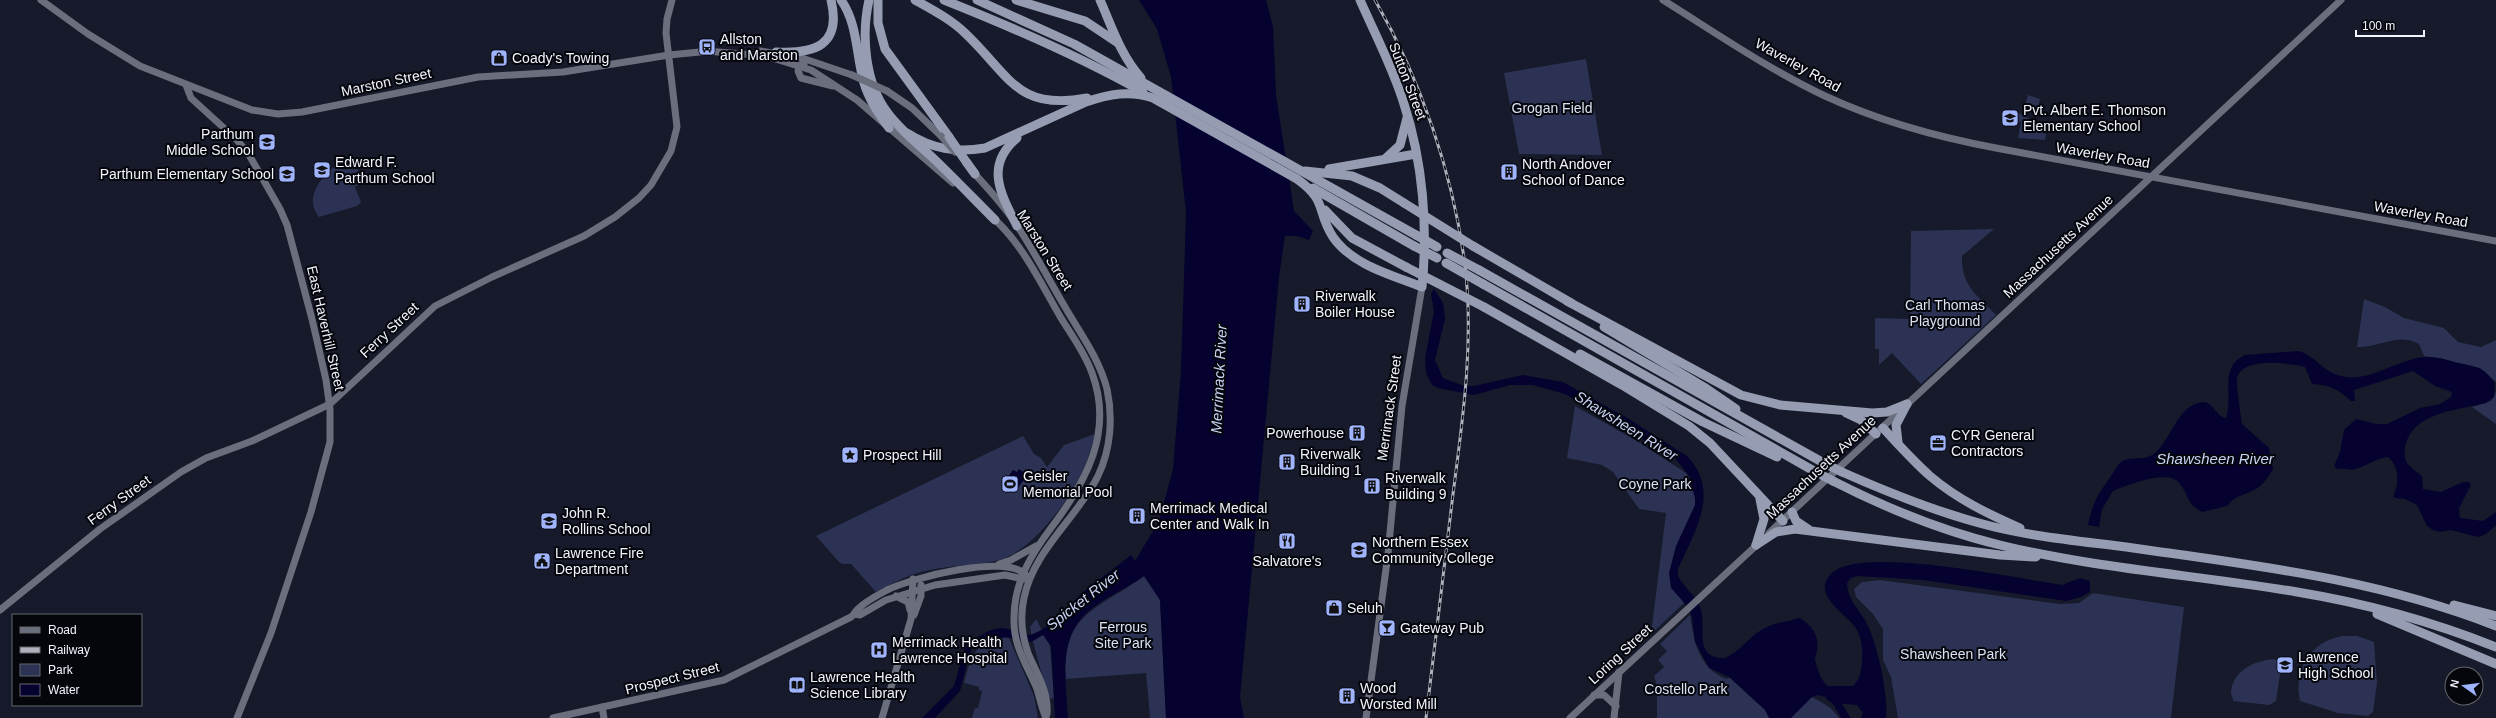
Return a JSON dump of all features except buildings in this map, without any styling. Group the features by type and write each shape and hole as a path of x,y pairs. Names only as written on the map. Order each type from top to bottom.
{"highway":[{"path":"776,52 798,53 818,47 833,27 835,13 832,0"},
{"path":"841,0 852,23 864,83 877,111 889,128"},
{"path":"869,0 866,42 871,77 883,106 995,220"},
{"path":"878,0 878,23 886,49 945,136 975,174"},
{"path":"915,0 940,14 965,32 1004,76 1027,95 1058,102 1138,93 1153,98 1297,179 1316,195 1332,235 1346,251 1368,265 1422,287"},
{"path":"944,0 1022,32 1132,86 1796,461 1883,505 1941,528 2000,545 2065,559 2297,592 2368,607 2424,622 2496,647"},
{"path":"977,0 1068,41 1131,75 1822,462 1842,472 1924,506 1980,523 2036,535 2317,574 2432,602 2496,626"},
{"path":"1016,0 1085,21 1118,43"},
{"path":"1100,0 1118,43 1133,68 1153,86 1302,170 1352,176 1380,188 1473,246 1567,301 1741,395 1769,403 1882,413 1907,404"},
{"name":"Sutton Street","path":"1360,0 1392,72 1407,115 1421,184 1424,222"},
{"path":"908,133 922,142 935,147 968,151 985,148 1101,97"},
{"path":"1379,161 1393,153 1400,145 1407,115"},
{"path":"1017,226 1000,191 997,176 1002,154 1009,145 1026,130"},
{"path":"1317,172 1416,154"},
{"path":"1321,206 1352,238 1529,331 1689,426 1710,443 1783,521"},
{"name":"Merrimack Street","path":"1422,287 1424,222"},
{"path":"1567,301 1610,331 1704,387 1769,433"},
{"path":"1529,331 1595,362 1708,425 1782,459 1796,461"},
{"path":"1898,443 1896,425 1907,404"},
{"path":"1839,410 1861,420 1898,443 1929,475 1952,493 1980,510 2036,535"},
{"path":"1756,546 1764,519 1763,506 1758,494"},
{"path":"1792,512 1796,520 1810,530"},
{"path":"1756,546 1783,530 1810,530 2000,556 2065,559"},
{"path":"2432,602 2450,604 2496,616"},
{"path":"2368,607 2379,616 2410,626 2496,664"}],"main road":[{"name":"Marston Street","path":"41,0 88,34 140,66 252,110 288,114 478,76 563,72 669,55 706,51 746,50 776,52 852,75 887,91 912,108 945,136"},
{"name":"Ferry Street","path":"0,610 100,529 181,472 206,458 252,440 330,404 435,306 487,279 584,236 639,198 666,163 676,138 677,127 666,26 672,0"},
{"name":"Waverley Road","path":"1663,0 1789,77 1862,112 1965,143 2496,241"},
{"name":"Massachusetts Avenue","path":"1687,609 2341,0"},
{"name":"Marston Street","path":"706,51 766,56 800,65 842,89 995,220 1018,244 1078,344 1092,372 1100,400 1098,443 1090,468 1078,492 1040,544 1023,572 1020,579 1014,619 1016,643 1046,718"},
{"path":"816,63 800,65 799,75 805,80 842,89"},
{"name":"East Haverhill Street","path":"186,85 191,98 237,140 248,153 280,209 287,225 312,319 330,404 330,442 311,512 272,633 237,718"},
{"name":"Marston Street","path":"975,174 1017,226 1094,356 1106,388 1110,415 1108,441 1098,475 1078,508 1046,551 1029,578 1024,599 1022,619 1026,645 1035,666 1046,700 1046,718"},
{"name":"Merrimack Street","path":"1366,718 1388,554 1402,406 1422,287"},
{"name":"Prospect Street","path":"856,614 858,609 885,591 916,579 990,566 1011,560 1040,544"},
{"name":"Prospect Street","path":"990,566 1006,566 1023,572 1029,578"},
{"name":"Prospect Street","path":"553,718 724,680 856,614 860,615 896,596 918,589 1005,575 1020,579 1029,578"},
{"path":"882,718 911,619 918,589 916,579"},
{"path":"896,596 909,605 911,619"},
{"name":"Loring Street","path":"1570,718 1687,609"},
{"path":"1614,718 1619,672"},
{"path":"1594,695 1604,695 1616,706"},
{"path":"602,707 604,718"}],"green space":[{"name":"Grogan Field","path":"1586,59 1602,155 1519,154 1504,73"},
{"path":"2028,95 2040,99 2037,113 2027,110 2025,105"},
{"path":"2015,112 2027,117 2041,132 2046,134 2045,140 2018,138 2021,122 2014,120"},
{"path":"340,162 345,170 354,164 365,180 355,187 361,202 357,206 319,217 314,209 313,201 317,186 322,179"},
{"name":"Carl Thomas Playground","path":"1994,229 1962,256 1962,266 1967,283 1996,315 1921,384 1892,353 1879,365 1879,349 1875,349 1875,318 1910,319 1911,231"},
{"path":"2364,299 2385,307 2404,318 2444,328 2458,342 2481,347 2496,340 2496,382 2480,368 2424,356 2419,344 2411,341 2396,340 2365,347 2357,347"},
{"path":"2496,392 2496,424 2472,407 2491,401"},
{"name":"Coyne Park","path":"1575,406 1637,441 1686,473 1699,499 1684,530 1675,586 1684,603 1651,634 1666,513 1639,509 1613,472 1602,465 1567,458"},
{"path":"1095,434 1085,466 1079,479 1050,522 1025,546 1012,555 999,560 923,571 902,579 876,592 851,564 843,564 839,562 816,536 1023,436 1034,454 1041,458 1047,467 1064,445"},
{"name":"Ferrous Site Park","path":"1144,576 1160,600 1166,718 1150,718 1146,673 1066,679 1066,657 1070,639 1077,626 1099,605"},
{"name":"Shawsheen Park","path":"1880,580 2060,604 2079,603 2093,593 2184,607 2171,718 1898,718 1891,677 1883,660 1883,629 1873,614 1856,597 1854,589 1862,582"},
{"name":"Costello Park","path":"1690,615 1699,653 1710,668 1717,674 1726,679 1734,676 1760,681 1807,695 1820,701 1831,709 1839,718 1657,718 1657,686 1654,676 1664,667 1658,660 1667,651 1660,644"},
{"path":"1036,619 1050,646 1054,698 1048,699 1036,654 1030,627"},
{"path":"2342,636 2357,636 2374,642 2377,683 2373,712 2368,716 2338,713 2300,701 2298,690 2299,679 2306,659 2321,644"},
{"path":"997,637 1009,638 1034,696 1038,718 972,718 975,708 978,708 982,691 979,690 979,687 964,683 968,668 978,649 989,640"},
{"path":"2273,659 2282,661 2276,701 2269,705 2233,701 2231,692 2233,684 2240,672 2259,662"}],"water":[{"path":"1139,0 1266,0 1273,27 1276,95 1294,211 1313,231 1309,240 1297,236 1285,236 1279,277 1240,697 1244,718 1166,718 1160,600 1144,576 1095,606 1079,622 1072,634 1068,647 1065,675 1068,718 1055,718 1051,646 1043,635 1031,642 1006,637 993,639 979,644 971,649 960,691 935,718 922,718 954,686 965,647 982,635 995,629 1004,628 1025,635 1040,631 1059,617 1080,595 1131,555 1135,561 1159,521 1173,469 1181,371 1186,212 1171,77 1157,29"},
{"name":"Shawsheen River","path":"1434,289 1443,303 1445,319 1435,360 1443,378 1464,386 1474,386 1523,375 1563,382 1629,419 1687,456 1697,469 1702,483 1704,497 1702,511 1678,569 1678,576 1700,607 1702,614 1704,647 1708,653 1714,657 1725,658 1731,655 1761,630 1767,627 1785,621 1798,623 1805,629 1810,639 1816,664 1821,676 1828,686 1853,686 1859,678 1861,669 1861,639 1855,627 1831,602 1825,588 1826,581 1832,573 1849,565 1874,562 1942,566 2062,585 2080,578 2090,581 2090,592 2081,597 2066,601 1923,580 1858,576 1851,578 1847,583 1849,595 1854,605 1864,618 1875,644 1886,697 1886,718 1861,718 1863,713 1857,705 1835,703 1827,697 1817,695 1812,697 1791,718 1769,718 1765,710 1729,677 1709,668 1695,642 1692,617 1687,606 1671,588 1669,573 1676,546 1695,505 1695,498 1689,476 1675,458 1565,394 1533,385 1510,385 1474,395 1438,388 1432,385 1426,373 1425,358 1434,312 1431,294"},
{"name":"Shawsheen River","path":"2299,351 2311,357 2332,373 2347,377 2368,375 2409,360 2430,357 2441,358 2480,368 2487,373 2495,383 2494,397 2486,403 2441,413 2430,417 2421,423 2413,430 2407,440 2405,445 2405,459 2413,469 2422,476 2423,489 2441,492 2463,482 2469,482 2471,485 2459,508 2460,518 2483,521 2496,512 2496,525 2486,534 2478,537 2451,530 2440,532 2433,530 2427,526 2417,505 2403,498 2400,499 2393,497 2397,476 2395,466 2388,457 2353,469 2337,469 2334,466 2340,452 2344,430 2356,419 2376,424 2387,424 2420,408 2440,404 2451,397 2452,392 2435,386 2413,371 2354,390 2355,401 2351,401 2342,393 2333,388 2324,385 2312,384 2305,367 2288,364 2267,363 2248,366 2241,371 2237,378 2242,424 2269,448 2273,469 2260,486 2236,498 2227,506 2202,512 2190,502 2180,484 2175,479 2148,479 2113,491 2102,509 2099,527 2088,525 2096,498 2119,465 2125,460 2148,457 2156,452 2167,439 2181,415 2187,409 2194,404 2206,402 2220,415 2226,418 2229,400 2229,375 2237,360 2245,355"},
{"path":"1019,469 1027,475 1018,488 1010,482 1012,479 1008,477 1013,470 1017,472"}],"waterway":[{"name":"Shawsheen River","path":"1787,626 1799,622 1810,632 1813,640 1812,655"},
{"name":"Shawsheen River","path":"1830,697 1835,700 1846,718"}],"railway":[{"path":"1375,0 1407,62 1433,128 1452,196 1460,231 1465,265 1468,351 1464,408 1426,718"}],"place":[{"name":"Allston and Marston","path":"707,47"},
{"name":"Coady's Towing","path":"499,58"},
{"name":"Pvt. Albert E. Thomson Elementary School","path":"2010,118"},
{"name":"Parthum Middle School","path":"267,142"},
{"name":"Edward F. Parthum School","path":"322,170"},
{"name":"North Andover School of Dance","path":"1509,172"},
{"name":"Parthum Elementary School","path":"287,174"},
{"name":"Riverwalk Boiler House","path":"1302,304"},
{"name":"Powerhouse","path":"1357,433"},
{"name":"CYR General Contractors","path":"1938,443"},
{"name":"Prospect Hill","path":"850,455"},
{"name":"Riverwalk Building 1","path":"1287,462"},
{"name":"Geisler Memorial Pool","path":"1010,484"},
{"name":"Riverwalk Building 9","path":"1372,486"},
{"name":"Merrimack Medical Center and Walk In","path":"1137,516"},
{"name":"John R. Rollins School","path":"549,521"},
{"name":"Salvatore's","path":"1287,541"},
{"name":"Northern Essex Community College","path":"1359,550"},
{"name":"Lawrence Fire Department","path":"542,561"},
{"name":"Seluh","path":"1334,608"},
{"name":"Gateway Pub","path":"1387,628"},
{"name":"Merrimack Health Lawrence Hospital","path":"879,650"},
{"name":"Lawrence High School","path":"2285,665"},
{"name":"Lawrence Health Science Library","path":"797,685"},
{"name":"Wood Worsted Mill","path":"1347,696"}],"water label":[{"name":"Merrimack River","path":"1219,379"},
{"name":"Spicket River","path":"1083,600"}]}
